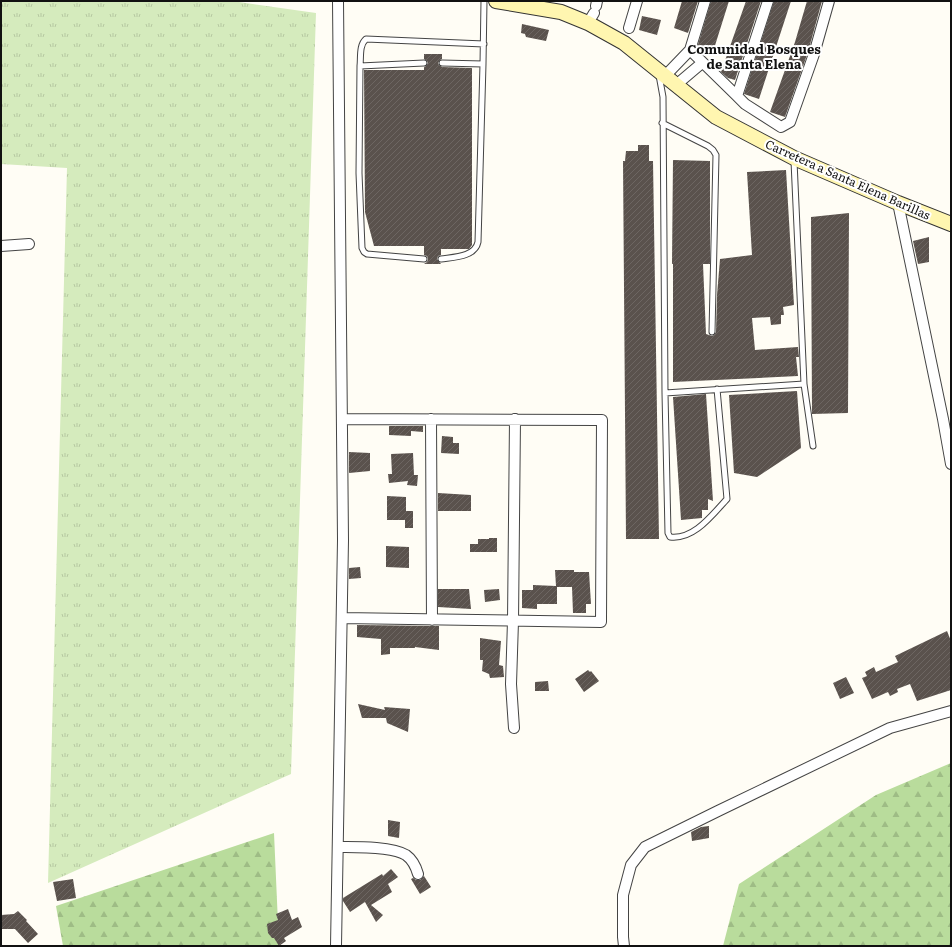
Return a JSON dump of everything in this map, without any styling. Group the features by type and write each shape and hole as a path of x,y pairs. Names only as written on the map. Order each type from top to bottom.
{"main road":[{"name":"Carretera a Santa Elena Barillas","path":"496,1 536,4 561,12 594,11 624,43 716,117 794,158 951,224"}],"street":[{"path":"336,946 342,618 343,419 338,1"},
{"path":"629,28 637,1"},
{"path":"662,73 690,50 705,1"},
{"path":"736,96 768,1"},
{"path":"690,50 745,104 781,127 790,122 814,54 829,1"},
{"path":"676,85 702,63"},
{"path":"898,203 951,464"},
{"path":"1,246 29,244"},
{"path":"342,618 601,622 602,420 343,419"},
{"path":"431,419 432,620"},
{"path":"514,728 511,684 515,419"},
{"path":"624,946 623,895 631,865 645,847 890,728 951,711"},
{"path":"338,847 374,848 405,855 411,859 418,874"}],"lane":[{"path":"441,260 472,252 477,247 478,242 484,1"},
{"path":"424,259 367,254 362,248 359,173 360,66 362,42 366,39 484,44"},
{"path":"360,66 424,63"},
{"path":"442,63 483,64"},
{"path":"662,73 665,393 668,533 670,537 675,538 693,532 701,526 727,499 717,389"},
{"path":"662,123 708,146 716,155 712,332"},
{"path":"794,158 804,384 813,446"},
{"path":"665,393 804,384"}],"green space":[{"path":"1,1 232,1 316,13 291,774 48,883 67,168 1,164"},
{"path":"951,763 951,946 723,946 739,884 876,795"},
{"path":"274,833 279,946 63,946 56,906"}],"building":[{"path":"682,1 698,1 688,33 674,28"},
{"path":"711,1 729,1 712,55 700,51 697,48"},
{"path":"746,1 761,1 735,80 728,78 721,72"},
{"path":"774,1 791,1 759,99 744,94"},
{"path":"807,1 822,1 808,52 785,117 770,112 795,42"},
{"path":"642,16 661,20 657,35 639,30"},
{"path":"522,24 549,30 546,41 526,37 525,34 521,33"},
{"path":"424,54 442,54 442,59 438,63 442,67 472,68 472,245 469,249 441,249 441,255 438,256 437,259 441,264 424,264 428,259 427,256 424,255 424,246 374,246 365,212 364,70 424,70 424,67 428,63 424,59"},
{"path":"638,145 649,145 649,161 653,161 659,539 626,539 623,161 625,161 626,151 638,151"},
{"path":"673,160 710,161 710,264 703,264 706,334 712,336 716,332 720,259 752,255 747,172 786,170 794,305 783,307 784,315 781,315 781,324 771,325 770,317 752,318 755,350 798,347 799,357 796,357 798,376 673,382"},
{"path":"849,213 848,413 812,414 811,217"},
{"path":"929,237 929,262 918,264 913,241"},
{"path":"797,391 801,448 757,477 734,473 729,395"},
{"path":"706,394 713,501 708,499 708,510 702,510 702,518 681,520 673,397"},
{"path":"389,426 423,426 423,432 411,431 411,436 389,435"},
{"path":"442,436 453,437 453,443 459,443 459,454 441,453"},
{"path":"349,452 370,453 370,471 349,473"},
{"path":"413,453 414,475 418,475 417,486 407,485 408,481 389,483 388,474 392,474 391,454"},
{"path":"438,493 471,495 471,511 438,511"},
{"path":"387,496 406,497 406,511 413,511 413,528 405,528 405,520 387,520"},
{"path":"497,538 497,552 470,552 470,544 478,544 478,539"},
{"path":"386,546 409,547 409,568 386,567"},
{"path":"360,567 361,578 349,579 349,568"},
{"path":"555,570 589,572 591,604 586,604 586,613 573,613 572,587 557,587 557,604 537,604 537,609 522,608 522,590 533,590 533,585 556,586"},
{"path":"438,589 469,589 471,609 438,607"},
{"path":"499,589 500,600 485,602 484,590"},
{"path":"357,625 439,626 439,650 415,647 390,648 390,654 381,655 381,639 357,637"},
{"path":"947,631 951,641 951,690 917,701 910,684 897,689 898,692 890,696 888,692 872,699 862,678 867,676 865,672 874,667 876,672 898,662 895,656"},
{"path":"480,638 501,641 499,665 503,666 504,677 490,678 489,674 482,671 483,660 480,660"},
{"path":"588,670 590,672 591,671 599,681 584,692 575,679"},
{"path":"846,677 854,693 840,699 833,683"},
{"path":"548,681 549,691 535,691 535,682"},
{"path":"358,704 385,710 384,707 410,709 408,732 387,723 386,718 362,718"},
{"path":"388,820 400,822 399,838 388,836"},
{"path":"709,826 709,838 692,841 691,832 701,827"},
{"path":"391,869 398,877 388,884 392,892 371,905 383,915 376,922 365,902 350,912 343,901 343,898 382,874 383,876"},
{"path":"424,876 431,887 420,894 411,879 413,878 420,880"},
{"path":"73,879 76,898 57,901 53,882"},
{"path":"288,909 292,920 298,917 302,927 284,938 286,941 279,946 274,938 272,938 268,933 267,924 278,920 276,914"},
{"path":"18,911 38,934 28,943 15,929 1,929 1,915 14,914"}],"district":[{"name":"Comunidad Bosques de Santa Elena","path":"754,56"}]}
